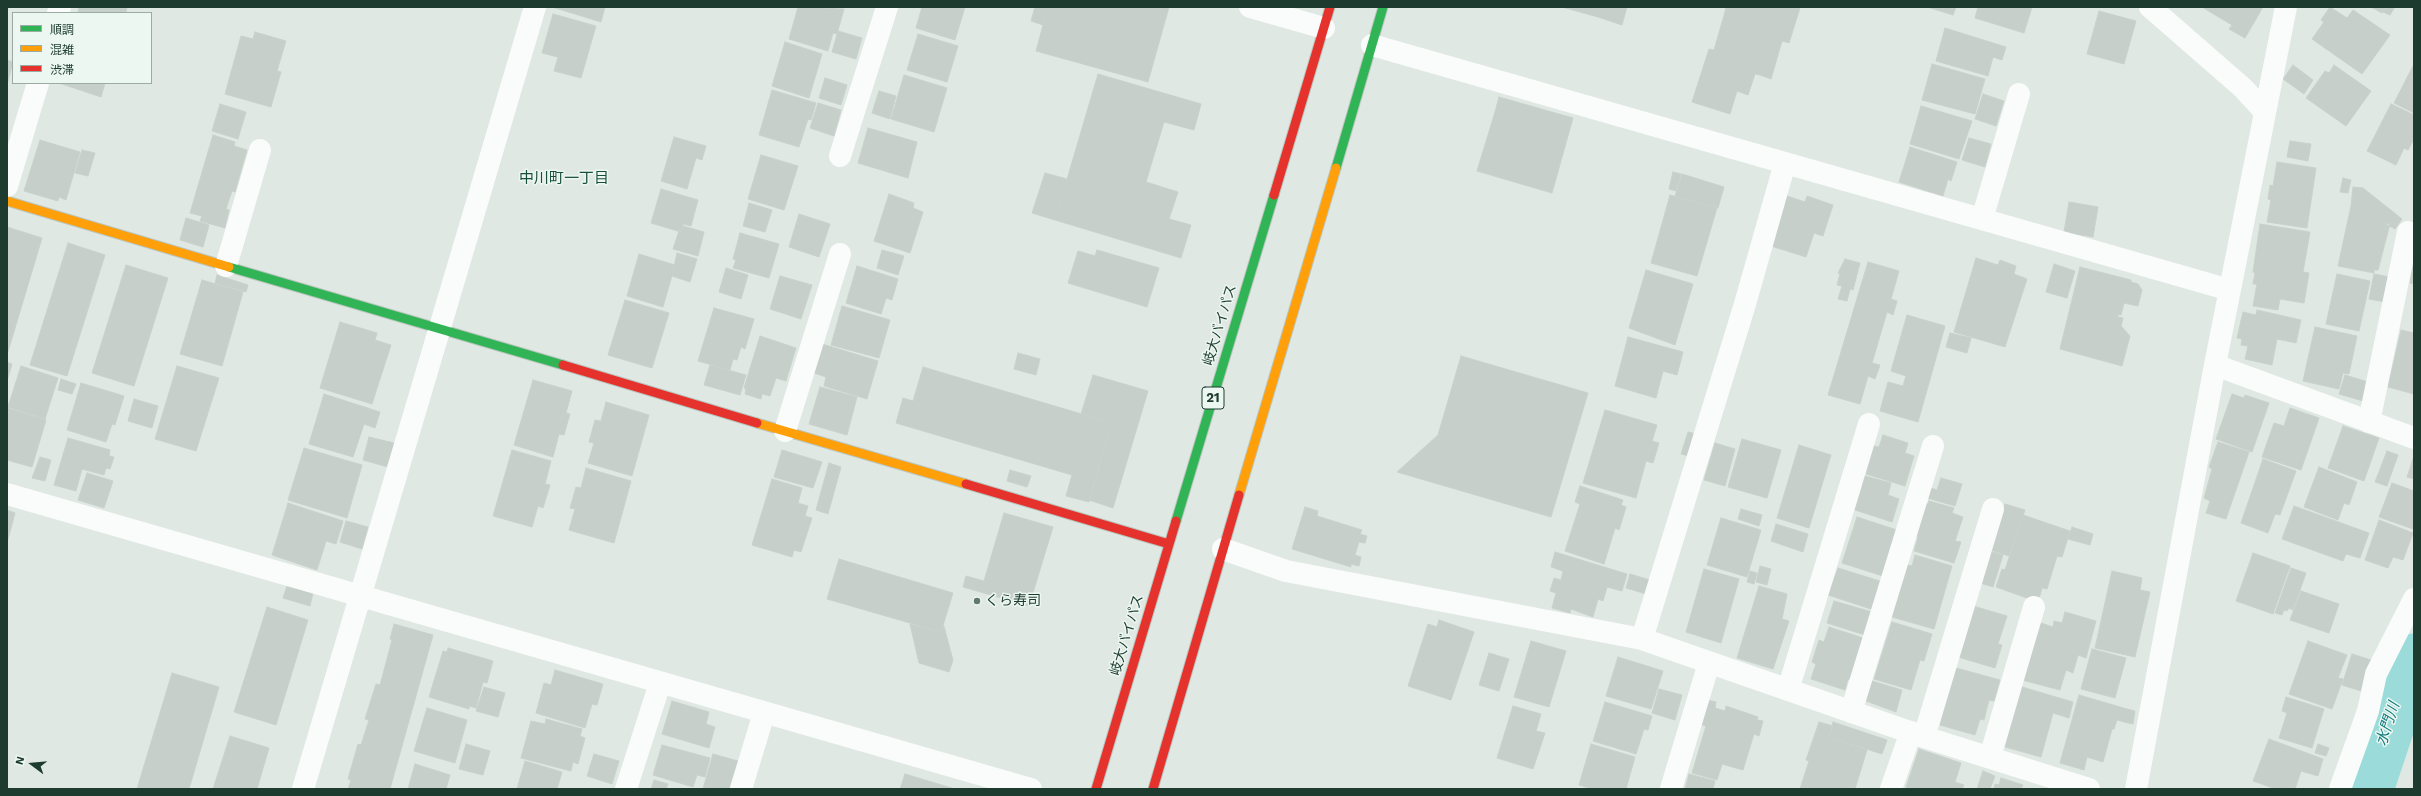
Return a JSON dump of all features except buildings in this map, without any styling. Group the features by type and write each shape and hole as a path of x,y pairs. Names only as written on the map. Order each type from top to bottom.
{"main road":[{"name":"岐大バイパス","path":"1096,789 1330,7"},
{"path":"1153,789 1383,7"},
{"path":"7,200 440,330 1169,544"}],"street":[{"path":"303,789 359,594 440,330 535,7"},
{"path":"840,156 887,7"},
{"path":"1250,7 1324,28"},
{"path":"2150,7 2243,88 2265,112"},
{"path":"2136,789 2215,365 2286,7"},
{"path":"1372,45 2230,290"},
{"path":"7,186 38,84"},
{"path":"1982,219 2019,94"},
{"path":"226,266 260,150"},
{"path":"1642,639 1745,304 1785,162"},
{"path":"2369,422 2408,232"},
{"path":"785,431 840,254"},
{"path":"2215,365 2414,438"},
{"path":"1788,690 1869,424"},
{"path":"1851,712 1933,446"},
{"path":"7,494 359,594 764,714 1030,789"},
{"path":"1891,789 1917,734 1992,509"},
{"path":"1223,549 1286,571 1642,639 1851,712 1990,757 2065,785 2089,789"},
{"path":"2340,789 2368,711 2376,674 2414,599"},
{"path":"1990,757 2034,607"},
{"path":"1671,789 1709,663"},
{"path":"626,789 660,683"},
{"path":"741,789 764,714"}],"waterway":[{"name":"水門川","path":"2366,789 2401,684 2414,661"}],"traffic: fast":[{"path":"1336,168 1383,7"},
{"path":"1176,521 1274,195"},
{"path":"229,267 563,365"}],"traffic: slow":[{"path":"1239,495 1336,168"},
{"path":"7,201 229,267"},
{"path":"757,423 966,484"}],"traffic: jam":[{"path":"1274,195 1330,7"},
{"path":"563,365 757,423"},
{"path":"966,484 1169,544"},
{"path":"1153,789 1239,495"},
{"path":"1096,789 1176,521"}],"place":[{"name":"くら寿司","path":"977,601"}],"district":[{"name":"中川町一丁目","path":"564,179"}]}
